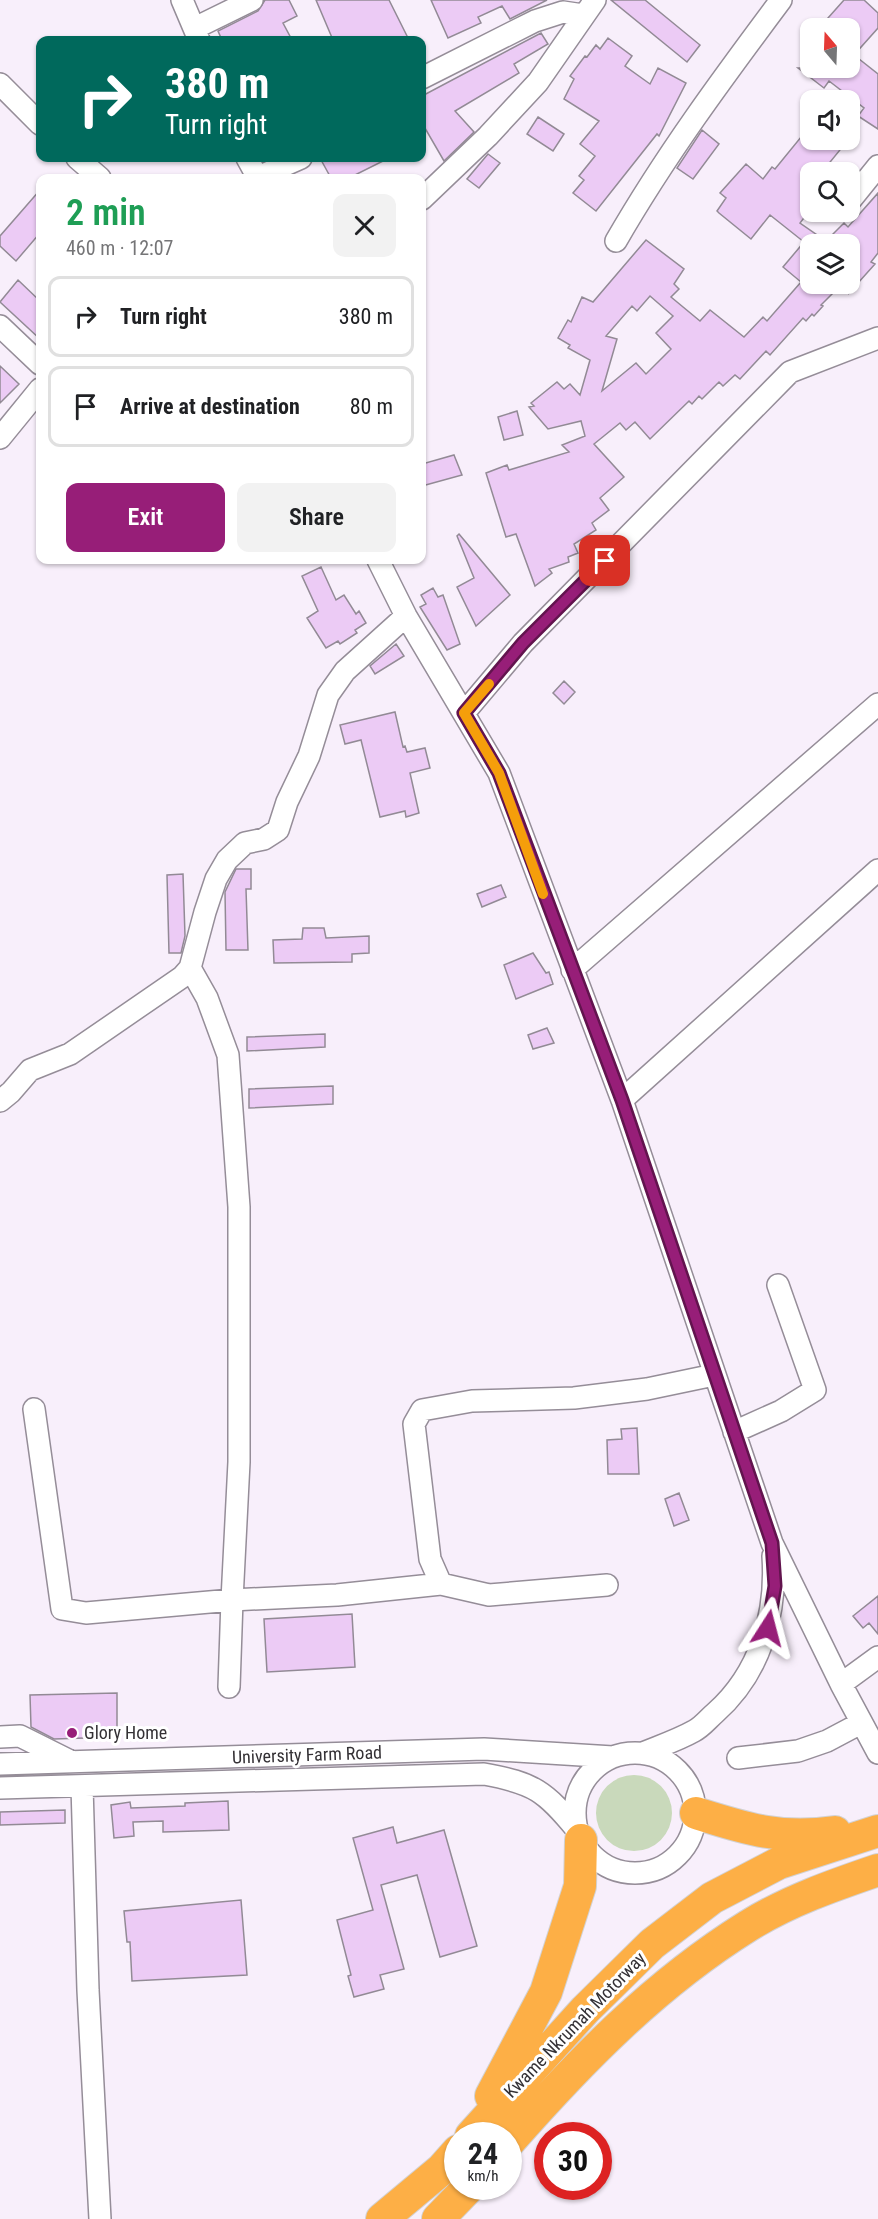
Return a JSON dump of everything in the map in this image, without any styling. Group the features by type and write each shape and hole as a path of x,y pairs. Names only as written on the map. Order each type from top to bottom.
{"highway":[{"path":"696,1813 732,1826 760,1832 806,1836 846,1830 878,1820"},
{"name":"Kwame Nkrumah Motorway","path":"484,2122 585,2010 652,1944 712,1898 779,1863 878,1831"},
{"path":"474,2122 493,2094 546,1992 580,1886 579,1835"},
{"name":"Kwame Nkrumah Motorway","path":"522,2127 618,2026 679,1972 750,1925 829,1887 878,1870"},
{"path":"382,2219 444,2162"},
{"path":"438,2219 456,2200"}],"street":[{"path":"182,0 197,34 252,0"},
{"path":"616,241 651,179 686,127 781,0"},
{"path":"426,76 535,21 589,7"},
{"path":"426,195 488,136 538,82 589,7"},
{"path":"0,84 36,120"},
{"path":"82,162 95,174"},
{"path":"266,174 292,162"},
{"path":"860,188 878,165"},
{"path":"0,326 36,360"},
{"path":"464,713 523,643 790,372 878,339"},
{"path":"0,438 36,393"},
{"path":"380,564 406,616 499,773 622,1100 772,1543 841,1684 878,1753"},
{"path":"0,1101 30,1070 70,1054 171,987 190,968 216,879 227,860 245,843 264,839 278,830 287,802 309,756 328,696 345,671 406,616"},
{"path":"572,970 878,704"},
{"path":"622,1100 878,870"},
{"path":"190,968 207,998 228,1055 239,1207 239,1462 229,1687"},
{"path":"734,1432 781,1411 815,1390 778,1285"},
{"path":"441,1584 430,1559 414,1424 422,1410 472,1401 574,1398 647,1389 714,1375"},
{"path":"34,1409 62,1609 86,1613 232,1600 337,1595 441,1584 489,1595 607,1585"},
{"path":"643,1753 663,1759 679,1771 694,1798 696,1813 693,1832 684,1848 670,1862 653,1870 634,1873 615,1869 598,1861 579,1835 575,1808 581,1786 594,1769 613,1757 643,1753 696,1730 728,1702 752,1667 768,1628 775,1586 772,1543"},
{"path":"841,1684 878,1657"},
{"path":"738,1758 798,1751 827,1741 861,1723"},
{"path":"679,1771 696,1730"},
{"path":"0,1737 20,1736 71,1762"},
{"name":"University Farm Road","path":"0,1764 484,1749 613,1757"},
{"name":"University Farm Road","path":"0,1788 484,1774 520,1780 553,1800 579,1835"},
{"path":"82,1785 88,1990 100,2219"}],"green space":[{"path":"634,1775 648,1778 661,1786 669,1799 672,1813 669,1827 661,1840 648,1848 634,1851 620,1848 607,1840 599,1827 596,1813 599,1799 607,1786 620,1778"}],"building":[{"path":"265,0 289,0 297,16 283,23 290,36 220,36 218,31 258,11"},
{"path":"316,0 389,0 407,36 331,36"},
{"path":"431,0 547,0 510,19 502,6 478,17 481,23 448,38"},
{"path":"611,0 645,0 700,45 687,62"},
{"path":"844,0 864,0 878,13 878,28 860,48 860,18 828,18"},
{"path":"541,33 548,44 514,64 519,73 455,111 474,132 444,161 426,130 426,94"},
{"path":"608,38 632,56 625,66 650,84 658,68 686,83 659,136 657,134 596,211 573,193 584,180 579,176 595,156 580,144 599,121 564,99 574,79 570,76 596,45 600,49"},
{"path":"860,60 878,74 878,129 860,117 864,108 860,105 860,90 841,90 829,81 824,88 811,78 860,78"},
{"path":"538,117 564,134 553,151 527,134"},
{"path":"702,130 719,144 693,179 677,168"},
{"path":"800,138 800,150 840,150 830,162 800,162 800,223 816,234 800,234 800,239 770,215 751,239 717,211 726,198 720,193 746,164 763,179 772,167 775,169"},
{"path":"488,154 500,163 479,188 467,179"},
{"path":"322,162 381,162 357,174 329,174"},
{"path":"878,193 878,253 871,262 875,264 860,281 860,234 833,234 844,223 848,227 852,222 860,222 860,213"},
{"path":"36,195 36,238 16,261 0,246 0,236"},
{"path":"646,240 684,269 674,284 679,289 671,297 700,321 710,310 744,337 763,317 767,321 800,283 800,294 832,294 814,316 812,314 806,321 803,318 770,355 766,351 740,379 735,375 723,386 719,382 702,399 699,396 692,404 689,401 650,439 635,422 626,430 620,423 594,444 624,477 600,498 609,510 592,523 596,530 574,544 578,553 568,557 569,562 549,569 552,573 535,586 516,534 506,537 486,473 507,465 509,470 569,452 562,445 585,436 581,421 548,429 529,407 534,406 531,403 557,382 564,389 570,384 580,395 590,360 568,348 570,345 558,338 568,320 571,322 582,297 593,302","holes":["650,296 673,316 656,333 671,349 646,374 636,363 602,391 617,339 606,336 632,306 637,311"]},
{"path":"800,247 800,281 783,267"},
{"path":"18,280 36,297 36,335 0,302"},
{"path":"0,366 19,384 0,403"},
{"path":"517,411 523,435 504,440 498,417"},
{"path":"454,455 462,475 426,485 426,463"},
{"path":"459,534 510,595 476,626 457,587 474,578 457,536"},
{"path":"321,567 336,600 344,595 356,614 359,611 366,623 355,630 357,633 340,644 338,641 326,648 307,618 318,611 302,576"},
{"path":"433,588 438,597 443,595 460,644 447,650 420,607 426,604 421,595"},
{"path":"396,644 404,656 375,674 370,666"},
{"path":"564,681 575,692 564,704 553,693"},
{"path":"395,712 403,747 405,746 407,752 425,748 430,768 410,773 419,813 406,817 405,811 380,817 361,740 345,744 340,725"},
{"path":"236,869 251,869 251,889 246,889 248,950 226,950 225,892"},
{"path":"183,874 185,936 181,953 169,953 167,875"},
{"path":"501,885 506,897 482,907 477,894"},
{"path":"303,928 324,928 326,938 369,936 369,953 352,954 352,962 274,963 273,940 302,939"},
{"path":"533,953 546,973 549,972 553,984 516,999 504,965"},
{"path":"547,1028 554,1043 533,1049 528,1035"},
{"path":"325,1034 325,1047 247,1051 247,1037"},
{"path":"333,1086 333,1104 249,1108 249,1089"},
{"path":"637,1428 639,1474 608,1474 607,1440 622,1439 621,1429"},
{"path":"679,1493 689,1520 674,1526 665,1499"},
{"path":"878,1596 878,1634 869,1623 863,1628 853,1616"},
{"path":"352,1614 355,1667 267,1672 264,1619"},
{"path":"117,1693 117,1737 54,1739 31,1727 30,1695"},
{"path":"228,1801 229,1830 163,1832 163,1821 133,1822 134,1836 114,1838 111,1805 130,1802 131,1808 185,1806 185,1803"},
{"path":"65,1810 65,1823 0,1825 0,1812"},
{"path":"393,1827 397,1843 444,1830 477,1946 440,1957 417,1875 381,1885 404,1969 380,1975 384,1989 354,1997 348,1976 351,1975 337,1920 373,1910 353,1838"},
{"path":"241,1900 247,1975 132,1981 130,1942 127,1942 124,1911"}],"slow traffic":[{"path":"489,684 464,713 499,773 543,894"}],"place":[{"name":"Glory Home","path":"72,1733"}],"route":[{"path":"605,561 523,643 464,713 499,773 622,1100 772,1543 775,1586 768,1628"}]}
